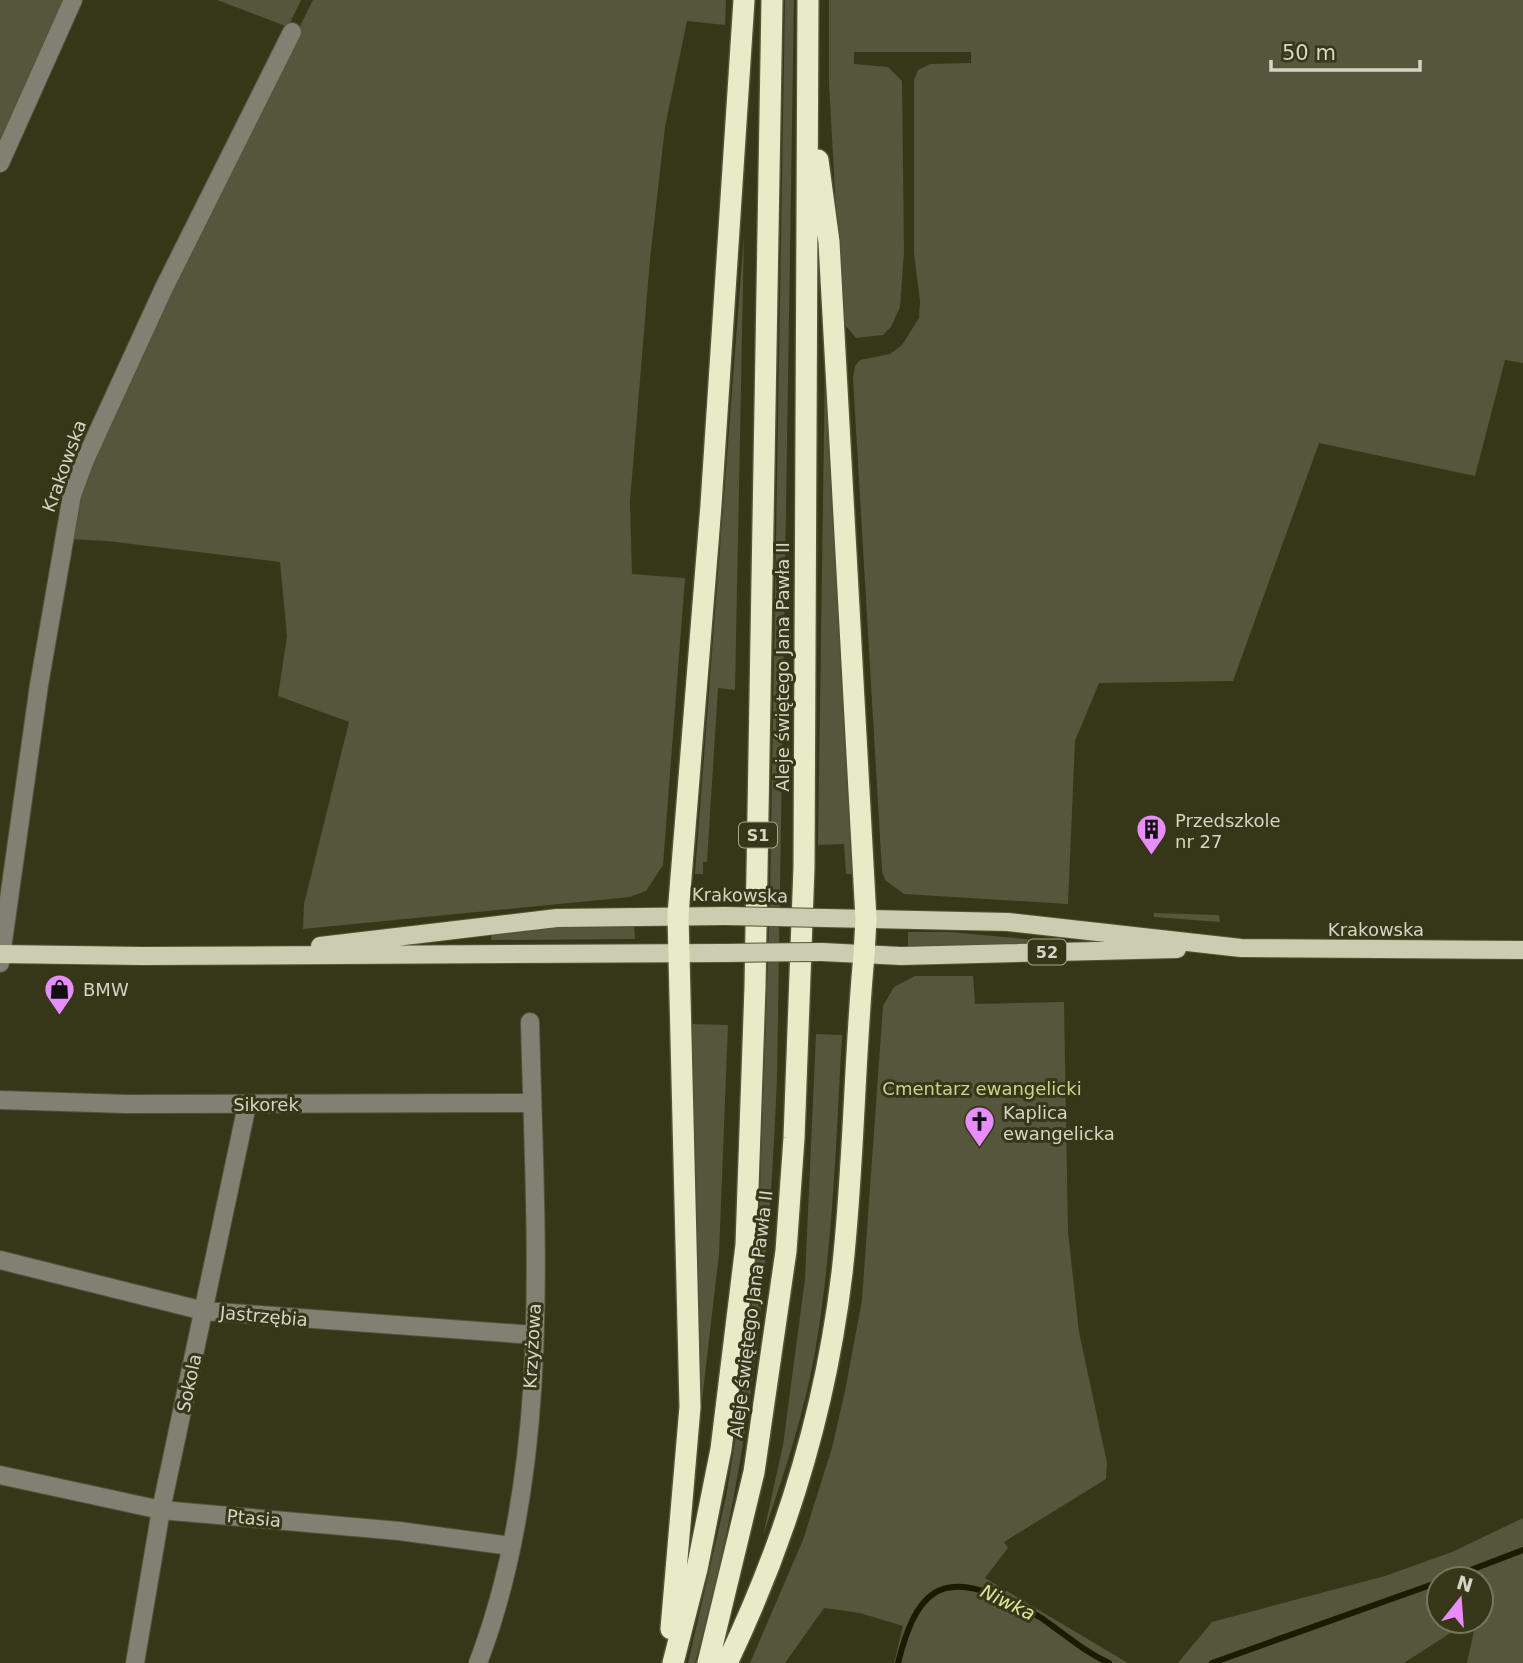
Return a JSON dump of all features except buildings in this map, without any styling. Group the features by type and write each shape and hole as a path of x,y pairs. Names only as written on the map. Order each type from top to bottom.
{"highway":[{"path":"667,1663 690,1407 676,953 711,505 744,0"},
{"name":"Aleje świętego Jana Pawła II","path":"673,1663 697,1569 720,1449 746,1245 755,987 772,0"},
{"name":"Aleje świętego Jana Pawła II","path":"708,1663 754,1472 786,1251 794,1138 804,853 808,0"},
{"path":"727,1663 768,1569 792,1500 824,1380 842,1271 866,919 828,242 807,74"}],"main road":[{"name":"Krakowska","path":"250,955 557,918 678,915 1008,922 1230,947"},
{"name":"Krakowska","path":"0,957 822,952 864,955 1230,947 1523,950"}],"street":[{"path":"0,163 73,0"},
{"name":"Krakowska","path":"0,957 39,685 72,495 158,301 292,32"},
{"name":"Krzyżowa","path":"478,1663 492,1625 511,1546 523,1477 534,1335 530,1022"},
{"name":"Sikorek","path":"0,1100 247,1105 532,1102"},
{"name":"Sokola","path":"135,1663 161,1510 247,1105"},
{"name":"Jastrzębia","path":"0,1260 204,1311 534,1335"},
{"name":"Ptasia","path":"0,1475 161,1510 399,1531 511,1546"}],"green space":[{"path":"0,0 69,0 0,149"},
{"path":"217,0 301,0 288,27"},
{"path":"313,0 726,0 725,25 687,21 665,127 650,259 630,501 632,574 685,578 663,865 646,891 630,897 303,929 304,904 349,722 278,696 287,636 280,562 107,541 68,539 90,463 183,259"},
{"path":"785,0 794,0 777,1078 773,1152 762,1300 743,1446 714,1591 695,1663 688,1663 726,1497 741,1404 758,1246 770,899"},
{"path":"829,0 1523,0 1523,363 1505,360 1475,476 1319,443 1233,681 1099,683 1075,741 1068,904 904,894 885,880 882,871 853,378 855,366 860,360 890,354 902,345 919,318 920,301 914,253 914,80 918,70 930,64 971,63 971,52 854,52 854,64 888,67 902,81 904,252 900,307 891,327 883,335 856,338 845,325 841,301 829,83"},
{"path":"744,235 735,690 718,688 707,862 703,862 703,874 695,874"},
{"path":"825,365 854,874 846,874 844,844 818,845"},
{"path":"1154,913 1219,915 1220,922 1154,917"},
{"path":"634,924 635,939 491,940 491,933 562,926"},
{"path":"908,932 949,932 1047,941 1047,946 908,947"},
{"name":"Cmentarz ewangelicki","path":"915,976 973,976 975,1004 1064,1002 1068,1232 1079,1332 1107,1463 1106,1479 1004,1542 1008,1548 985,1578 1128,1663 894,1663 903,1626 860,1613 824,1608 785,1663 750,1663 803,1540 832,1448 862,1300 883,1006 894,987"},
{"path":"690,1024 728,1025 719,1254 701,1409"},
{"path":"816,1034 842,1035 826,1274 805,1399 763,1536 783,1445 805,1279"},
{"path":"1523,1518 1523,1663 1467,1663 1473,1635 1495,1635 1495,1565 1425,1565 1425,1635 1447,1635 1404,1663 1178,1663 1212,1622 1385,1576 1452,1552"}],"waterway":[{"name":"Niwka","path":"1484,1565 1523,1550"},
{"name":"Niwka","path":"898,1663 905,1639 922,1604 934,1594 948,1588 965,1587 985,1591 1033,1613 1109,1663"},
{"name":"Niwka","path":"1212,1663 1425,1587"}],"place":[{"name":"Przedszkole nr 27","path":"1152,857"},
{"name":"BMW","path":"60,1016"},
{"name":"Kaplica ewangelicka","path":"980,1149"}]}
